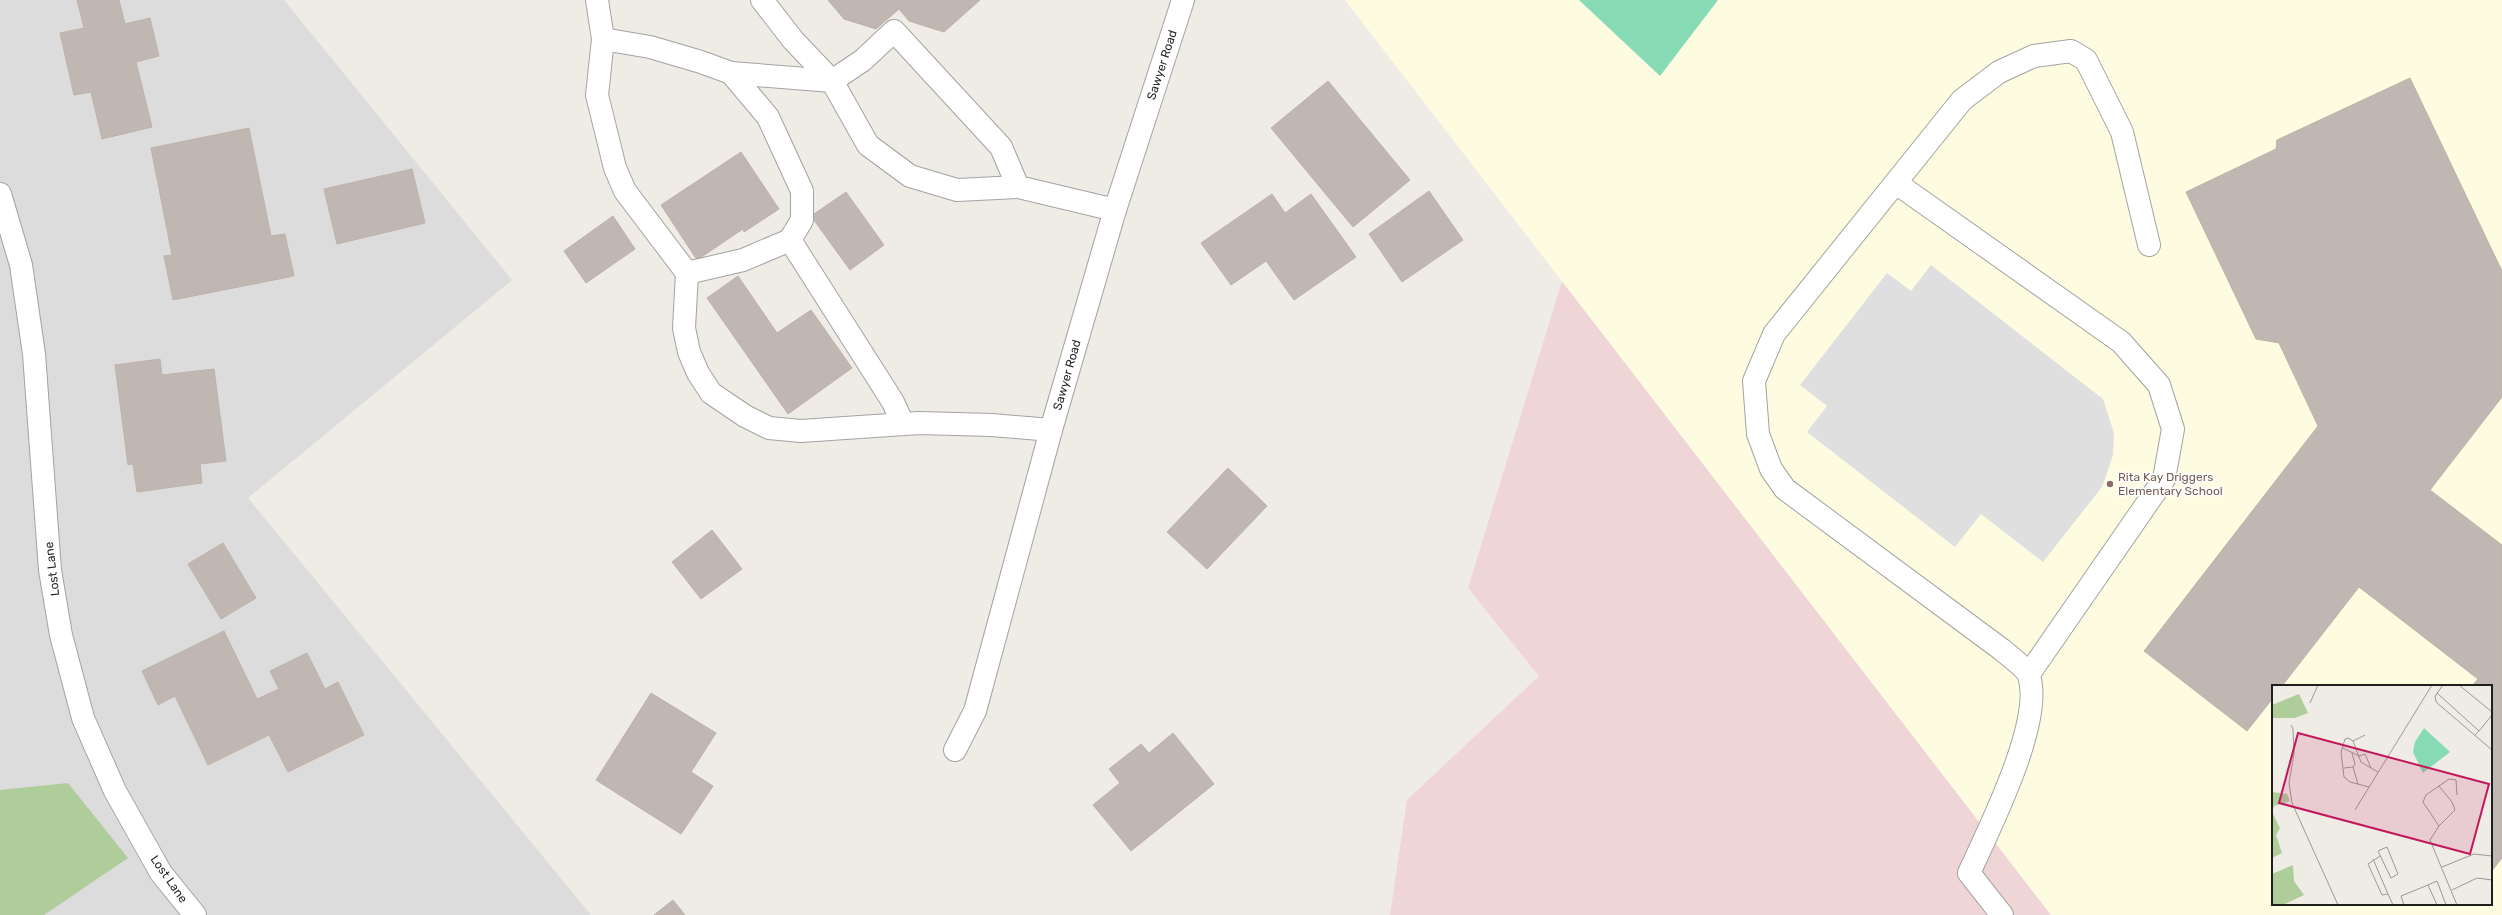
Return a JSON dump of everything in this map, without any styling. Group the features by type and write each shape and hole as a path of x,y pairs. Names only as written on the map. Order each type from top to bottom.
{"street":[{"path":"597,0 602,39 598,95 615,168 625,191 687,273 684,328 689,352 698,373 711,393 745,416 769,428 801,431 903,424 985,425 1051,430"},
{"path":"762,0 793,40 832,82 868,145 910,176 957,190 1018,187 1115,210"},
{"name":"Sawyer Road","path":"955,750 975,712 1051,430 1115,210 1183,0"},
{"path":"602,39 650,47 702,62 732,73 832,82 863,60 894,31 1001,147 1018,187"},
{"path":"2002,915 1969,873 2016,768 2033,697 2029,674 2001,649 1785,489 1771,469 1758,434 1754,381 1774,334 1962,100 1999,72 2034,56 2071,51 2086,60 2122,132 2149,245"},
{"path":"687,273 743,260 790,240 802,220 802,191 768,117 732,73"},
{"path":"1896,182 2121,342 2159,385 2173,429 2164,479 2029,674"},
{"name":"Lost Lane","path":"0,194 21,265 34,354 50,570 61,635 82,718 115,791 162,873 195,915"},
{"path":"790,240 893,402 903,424"}],"shaded area":[{"path":"0,0 284,0 512,280 248,498 591,915 0,915"},
{"name":"Rita Kay Driggers Elementary School","path":"1345,0 2502,0 2502,915 2051,915"},
{"path":"1931,265 2103,399 2114,433 2113,455 2102,487 2043,562 1981,514 1955,547 1807,432 1827,406 1800,385 1887,273 1911,291"},
{"path":"1562,281 2051,915 1390,915 1407,800 1539,676 1468,588"}],"green space":[{"path":"1579,0 1718,0 1660,76"},
{"path":"68,783 128,858 44,915 0,915 0,790"}],"building":[{"path":"77,0 119,0 125,24 150,18 159,56 136,62 152,127 102,139 91,92 74,95 60,33 84,28"},
{"path":"828,0 980,0 944,32 909,21 899,9 876,29 844,19"},
{"path":"2410,78 2502,271 2502,397 2430,490 2502,545 2502,858 2492,871 2492,685 2473,685 2478,679 2359,587 2283,685 2272,685 2272,699 2247,731 2144,651 2318,426 2279,343 2256,339 2186,192 2276,149 2277,140"},
{"path":"1328,81 1410,180 1353,227 1271,128"},
{"path":"249,128 271,236 285,234 294,276 173,300 164,256 172,255 151,148"},
{"path":"741,152 779,209 744,232 743,229 697,260 661,205"},
{"path":"412,169 425,223 337,244 324,189"},
{"path":"1429,191 1463,240 1402,282 1369,234"},
{"path":"846,192 884,245 850,270 811,216"},
{"path":"1272,194 1285,213 1311,194 1356,257 1294,300 1266,261 1231,285 1201,243"},
{"path":"613,216 635,249 586,283 564,251"},
{"path":"738,276 777,333 811,310 852,368 788,414 707,298"},
{"path":"160,359 162,375 214,369 226,461 200,464 202,483 137,492 133,464 128,465 115,365"},
{"path":"1228,468 1267,506 1207,569 1167,532"},
{"path":"712,530 742,569 701,599 672,562"},
{"path":"223,543 256,598 221,619 188,564"},
{"path":"224,631 257,699 279,689 270,671 307,653 325,689 338,682 364,735 288,772 269,735 208,765 175,696 158,705 142,671"},
{"path":"651,693 716,733 691,772 713,786 681,834 596,780"},
{"path":"1173,733 1214,784 1131,851 1093,805 1120,783 1109,769 1141,744 1149,753"},
{"path":"673,900 685,915 654,915"}],"place":[{"name":"Rita Kay Driggers Elementary School","path":"2110,484"}]}
